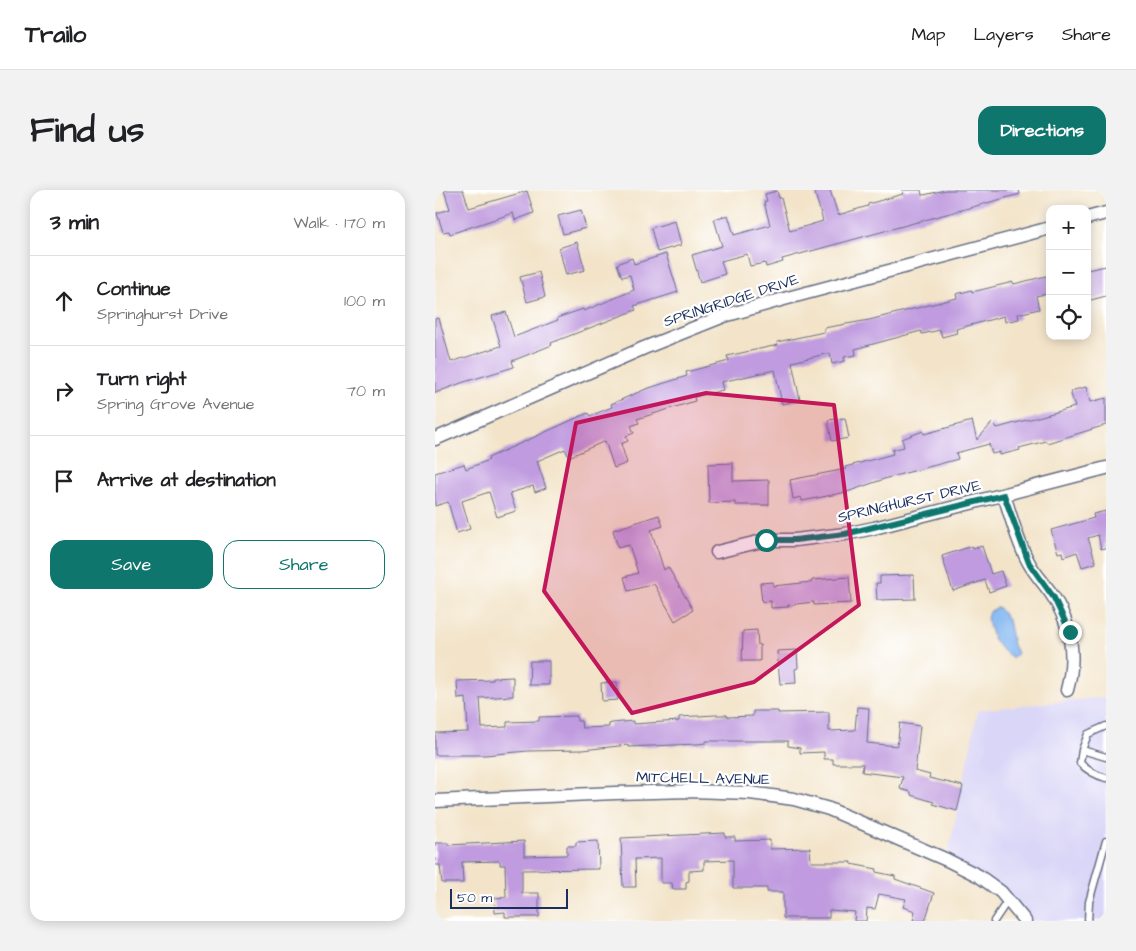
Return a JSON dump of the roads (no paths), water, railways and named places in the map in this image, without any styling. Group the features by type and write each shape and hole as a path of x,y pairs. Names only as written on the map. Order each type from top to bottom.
{"street":[{"path":"1091,217 1106,213"},
{"name":"SPRINGRIDGE DRIVE","path":"435,439 724,316 1046,229"},
{"name":"SPRINGHURST DRIVE","path":"717,552 766,540 795,540 845,534 1106,468"},
{"path":"1004,495 1029,563 1054,598 1070,632 1073,650 1067,690"},
{"name":"MITCHELL AVENUE","path":"435,801 691,791 771,794 829,809 947,860 990,883 1009,900 1025,921"}],"lane":[{"path":"1106,726 1088,734 1082,750 1080,763 1087,770 1106,778"},
{"path":"1082,750 1106,756"},
{"path":"1088,921 1089,902 1106,841"},
{"path":"994,921 1009,900"}],"water":[{"path":"998,607 1008,620 1013,645 1017,653 1013,658 1001,649 993,638 987,618 989,612"}]}
